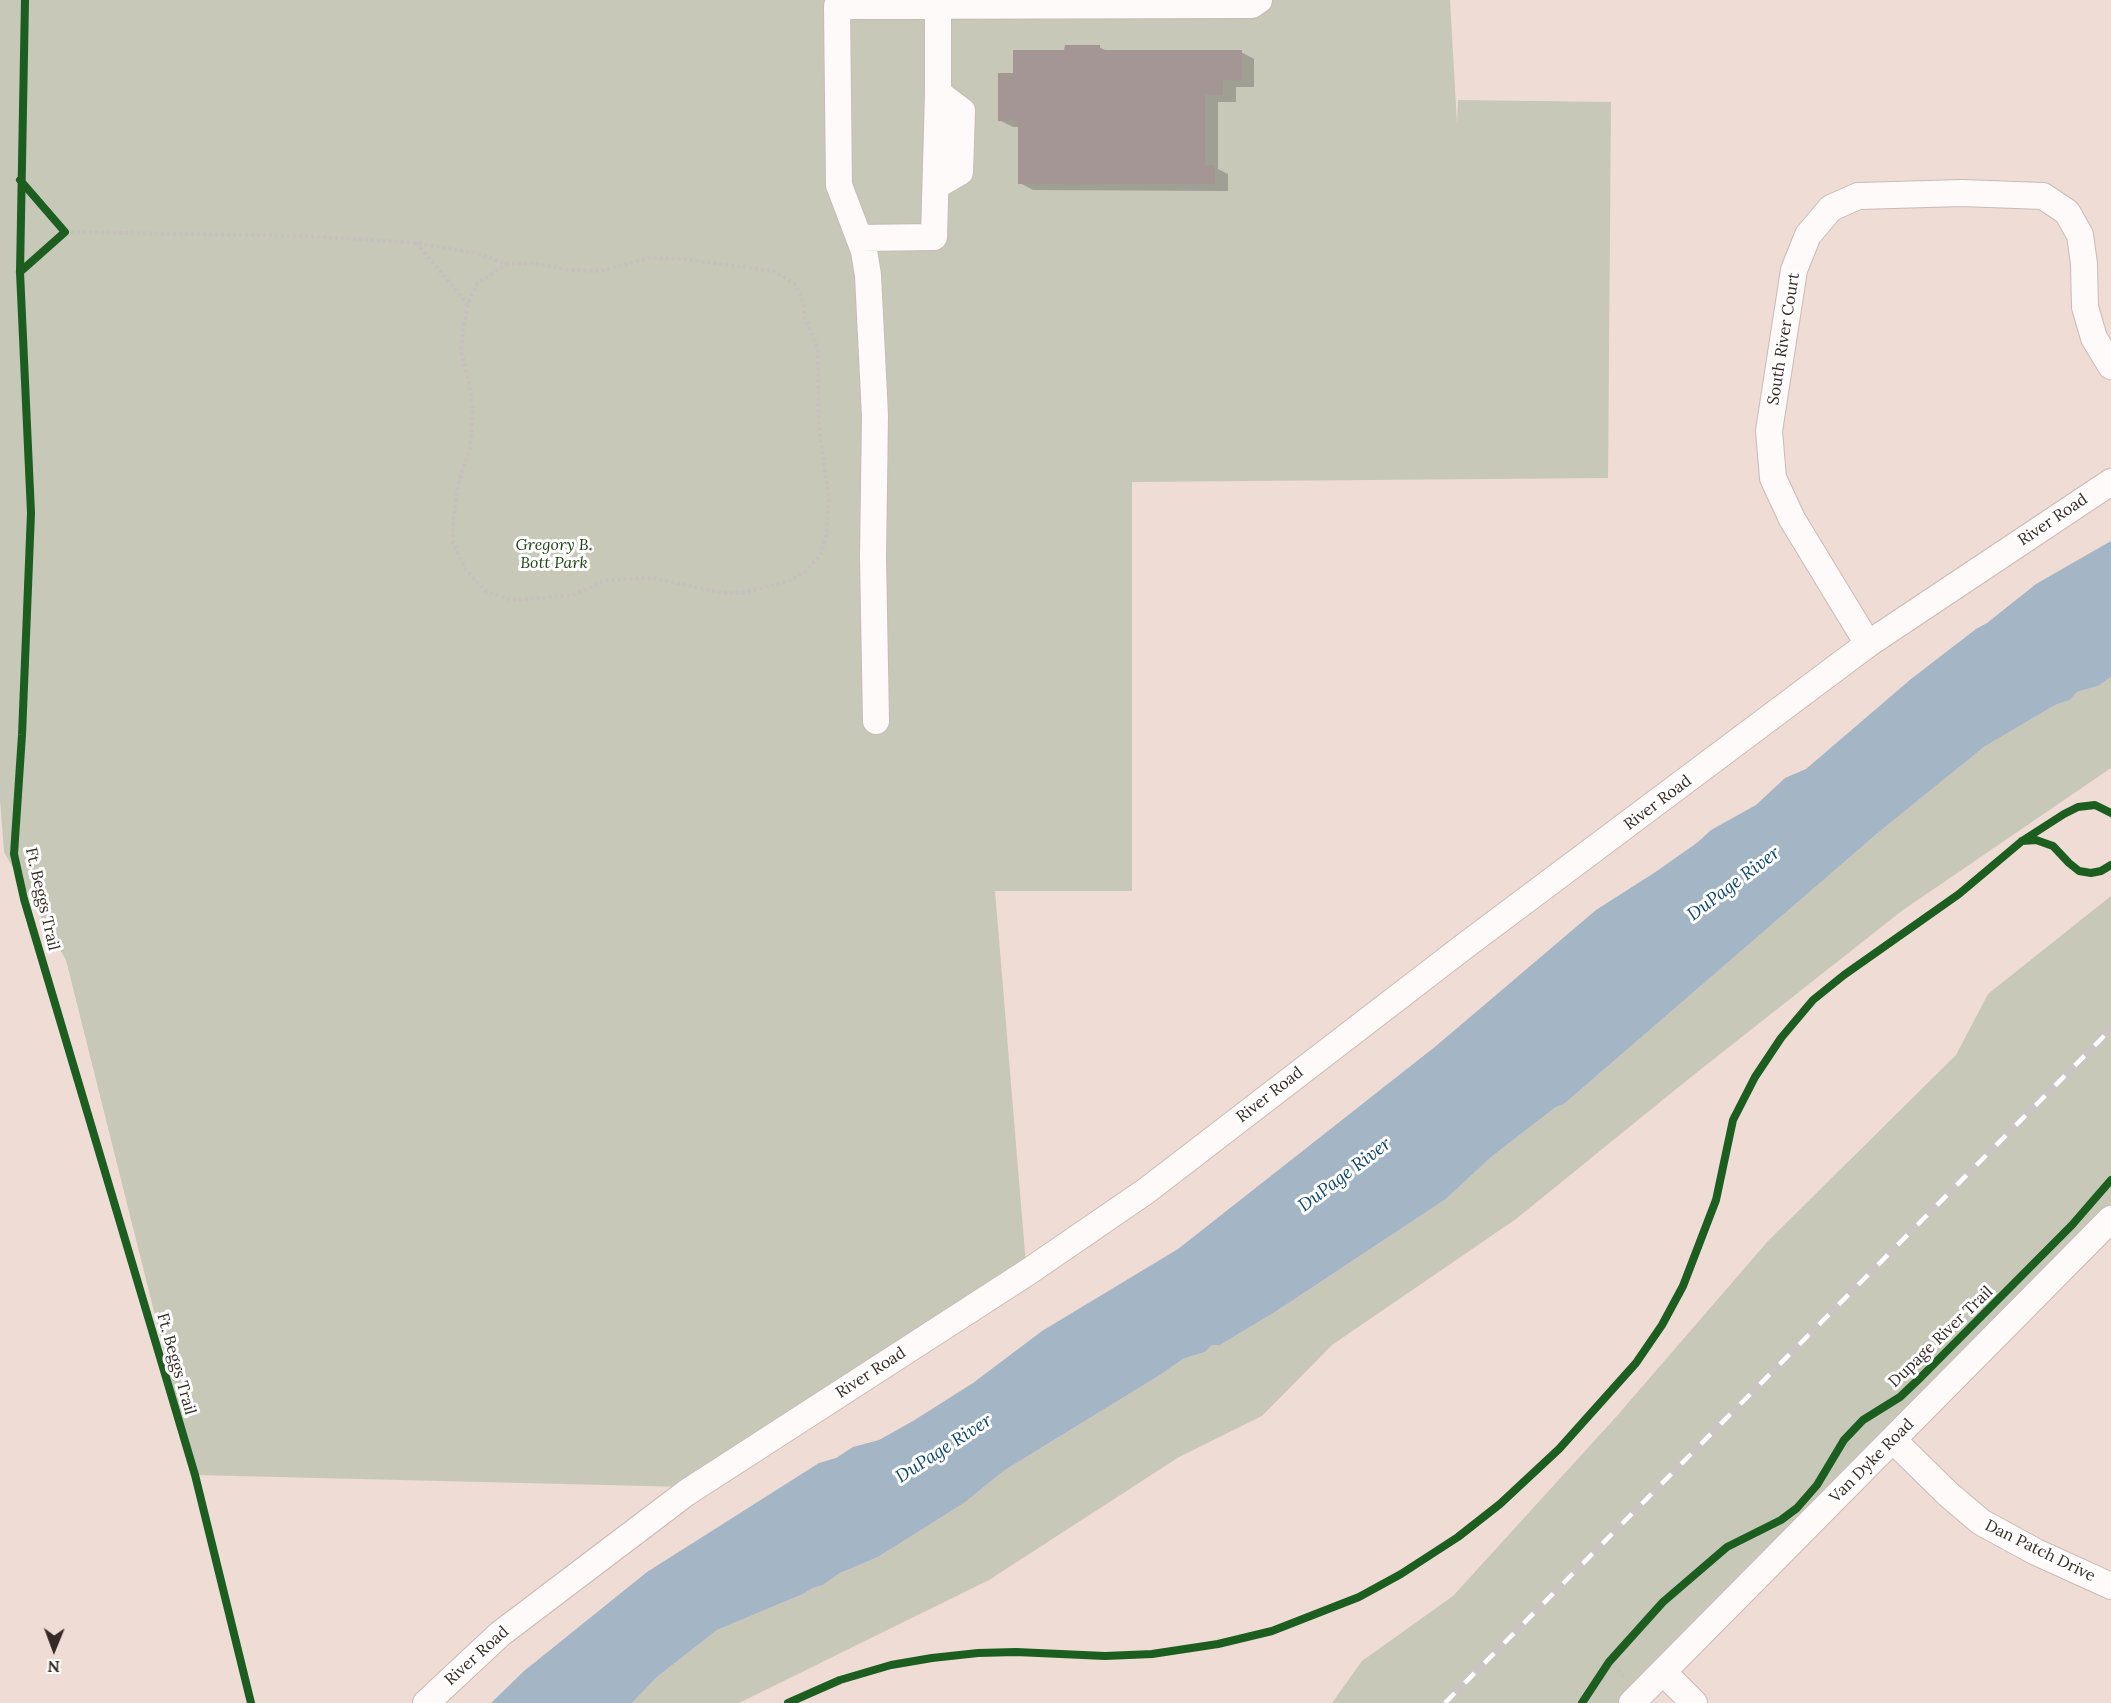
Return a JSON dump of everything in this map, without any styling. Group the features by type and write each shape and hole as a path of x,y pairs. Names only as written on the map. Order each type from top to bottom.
{"street":[{"path":"876,721 873,557 875,416 868,275 864,251 838,185 838,3 938,6 1252,5 1259,0"},
{"path":"859,238 934,237 936,186 960,171 962,111 938,93 938,6"},
{"name":"South River Court","path":"1868,644 1792,519 1773,478 1769,431 1794,270 1808,235 1831,208 1858,196 1962,193 2043,196 2067,212 2080,235 2084,264 2085,307 2094,338 2111,366"},
{"name":"River Road","path":"426,1703 500,1634 686,1493 1028,1272 1146,1191 1466,945 1868,644 2111,482"},
{"name":"Van Dyke Road","path":"1632,1703 2111,1219"},
{"name":"Dan Patch Drive","path":"1893,1440 1948,1494 1981,1522 2036,1552 2111,1586"},
{"path":"1663,1672 1694,1703"}],"path":[{"path":"57,224 65,232"},
{"path":"56,240 65,232 307,236 415,243 476,253 507,264 532,263 570,270 601,271 649,258 682,259 774,272 796,285 803,303 805,319 818,348 819,427 829,498 826,536 821,554 805,572 789,581 742,593 724,593 652,578 607,580 573,595 542,599 512,600 485,591 466,570 453,543 453,521 458,485 470,447 473,412 461,351 468,304 477,284 507,264"},
{"path":"415,243 468,304"},
{"path":"1838,1450 1850,1433"},
{"path":"1603,1670 1617,1653"}],"green space":[{"name":"Gregory B. Bott Park","path":"0,0 1450,0 1457,124 1458,100 1611,102 1608,478 1132,482 1132,891 995,891 1026,1265 687,1487 195,1475 66,960 4,852 0,799"},
{"path":"2111,677 2111,768 1903,910 1516,1219 1332,1345 1262,1416 1179,1457 989,1580 739,1703 632,1703 657,1677 717,1630 823,1585 840,1573 878,1557 964,1503 1005,1470 1183,1359 1205,1352 1212,1345 1220,1345 1275,1312 1446,1199 1490,1158 1556,1107 1564,1104 1879,832 1984,747 2055,705 2070,700 2077,692 2098,686"},
{"path":"2111,896 2111,1204 1618,1703 1332,1703 1362,1661 1453,1596 1616,1417 1768,1241 1956,1055 1988,994"}],"water":[{"name":"DuPage River","path":"2111,541 2111,677 2098,686 2077,692 2070,700 2055,705 1984,747 1879,832 1564,1104 1556,1107 1490,1158 1446,1199 1275,1312 1220,1345 1212,1345 1205,1352 1183,1359 1005,1470 964,1503 878,1557 840,1573 823,1585 717,1630 657,1677 632,1703 491,1703 524,1671 647,1572 819,1463 836,1458 853,1447 879,1440 913,1421 973,1383 1042,1331 1178,1249 1436,1046 1596,910 1657,871 1711,830 1756,805 1785,778 1806,769 1911,679 2036,584"}],"building":[{"path":"1065,45 1100,45 1100,50 1242,50 1242,81 1223,80 1223,95 1205,95 1205,165 1215,165 1215,184 1018,184 1018,121 998,121 998,73 1013,73 1013,50 1064,50"}],"railway":[{"path":"1445,1703 2111,1029"}],"cycle path":[{"name":"Ft. Beggs Trail","path":"25,0 20,272 31,513 22,735 14,854 24,899 195,1475 251,1703"},
{"path":"20,180 65,232 20,272"},
{"path":"788,1703 840,1680 891,1665 932,1658 1016,1652 1105,1656 1152,1654 1218,1644 1272,1631 1359,1597 1401,1574 1458,1537 1500,1504 1559,1449 1636,1363 1662,1325 1683,1286 1716,1200 1733,1120 1755,1077 1781,1038 1813,1000 1844,975 1959,894 2022,841 2064,814 2078,807 2095,805 2111,813"},
{"path":"2022,841 2036,840 2053,846 2079,871 2091,873 2101,871 2111,865"},
{"name":"Dupage River Trail","path":"1582,1703 1609,1662 1663,1602 1727,1547 1781,1520 1797,1508 1817,1485 1844,1440 1863,1420 1900,1397 1921,1377 2072,1225 2111,1180"}]}
